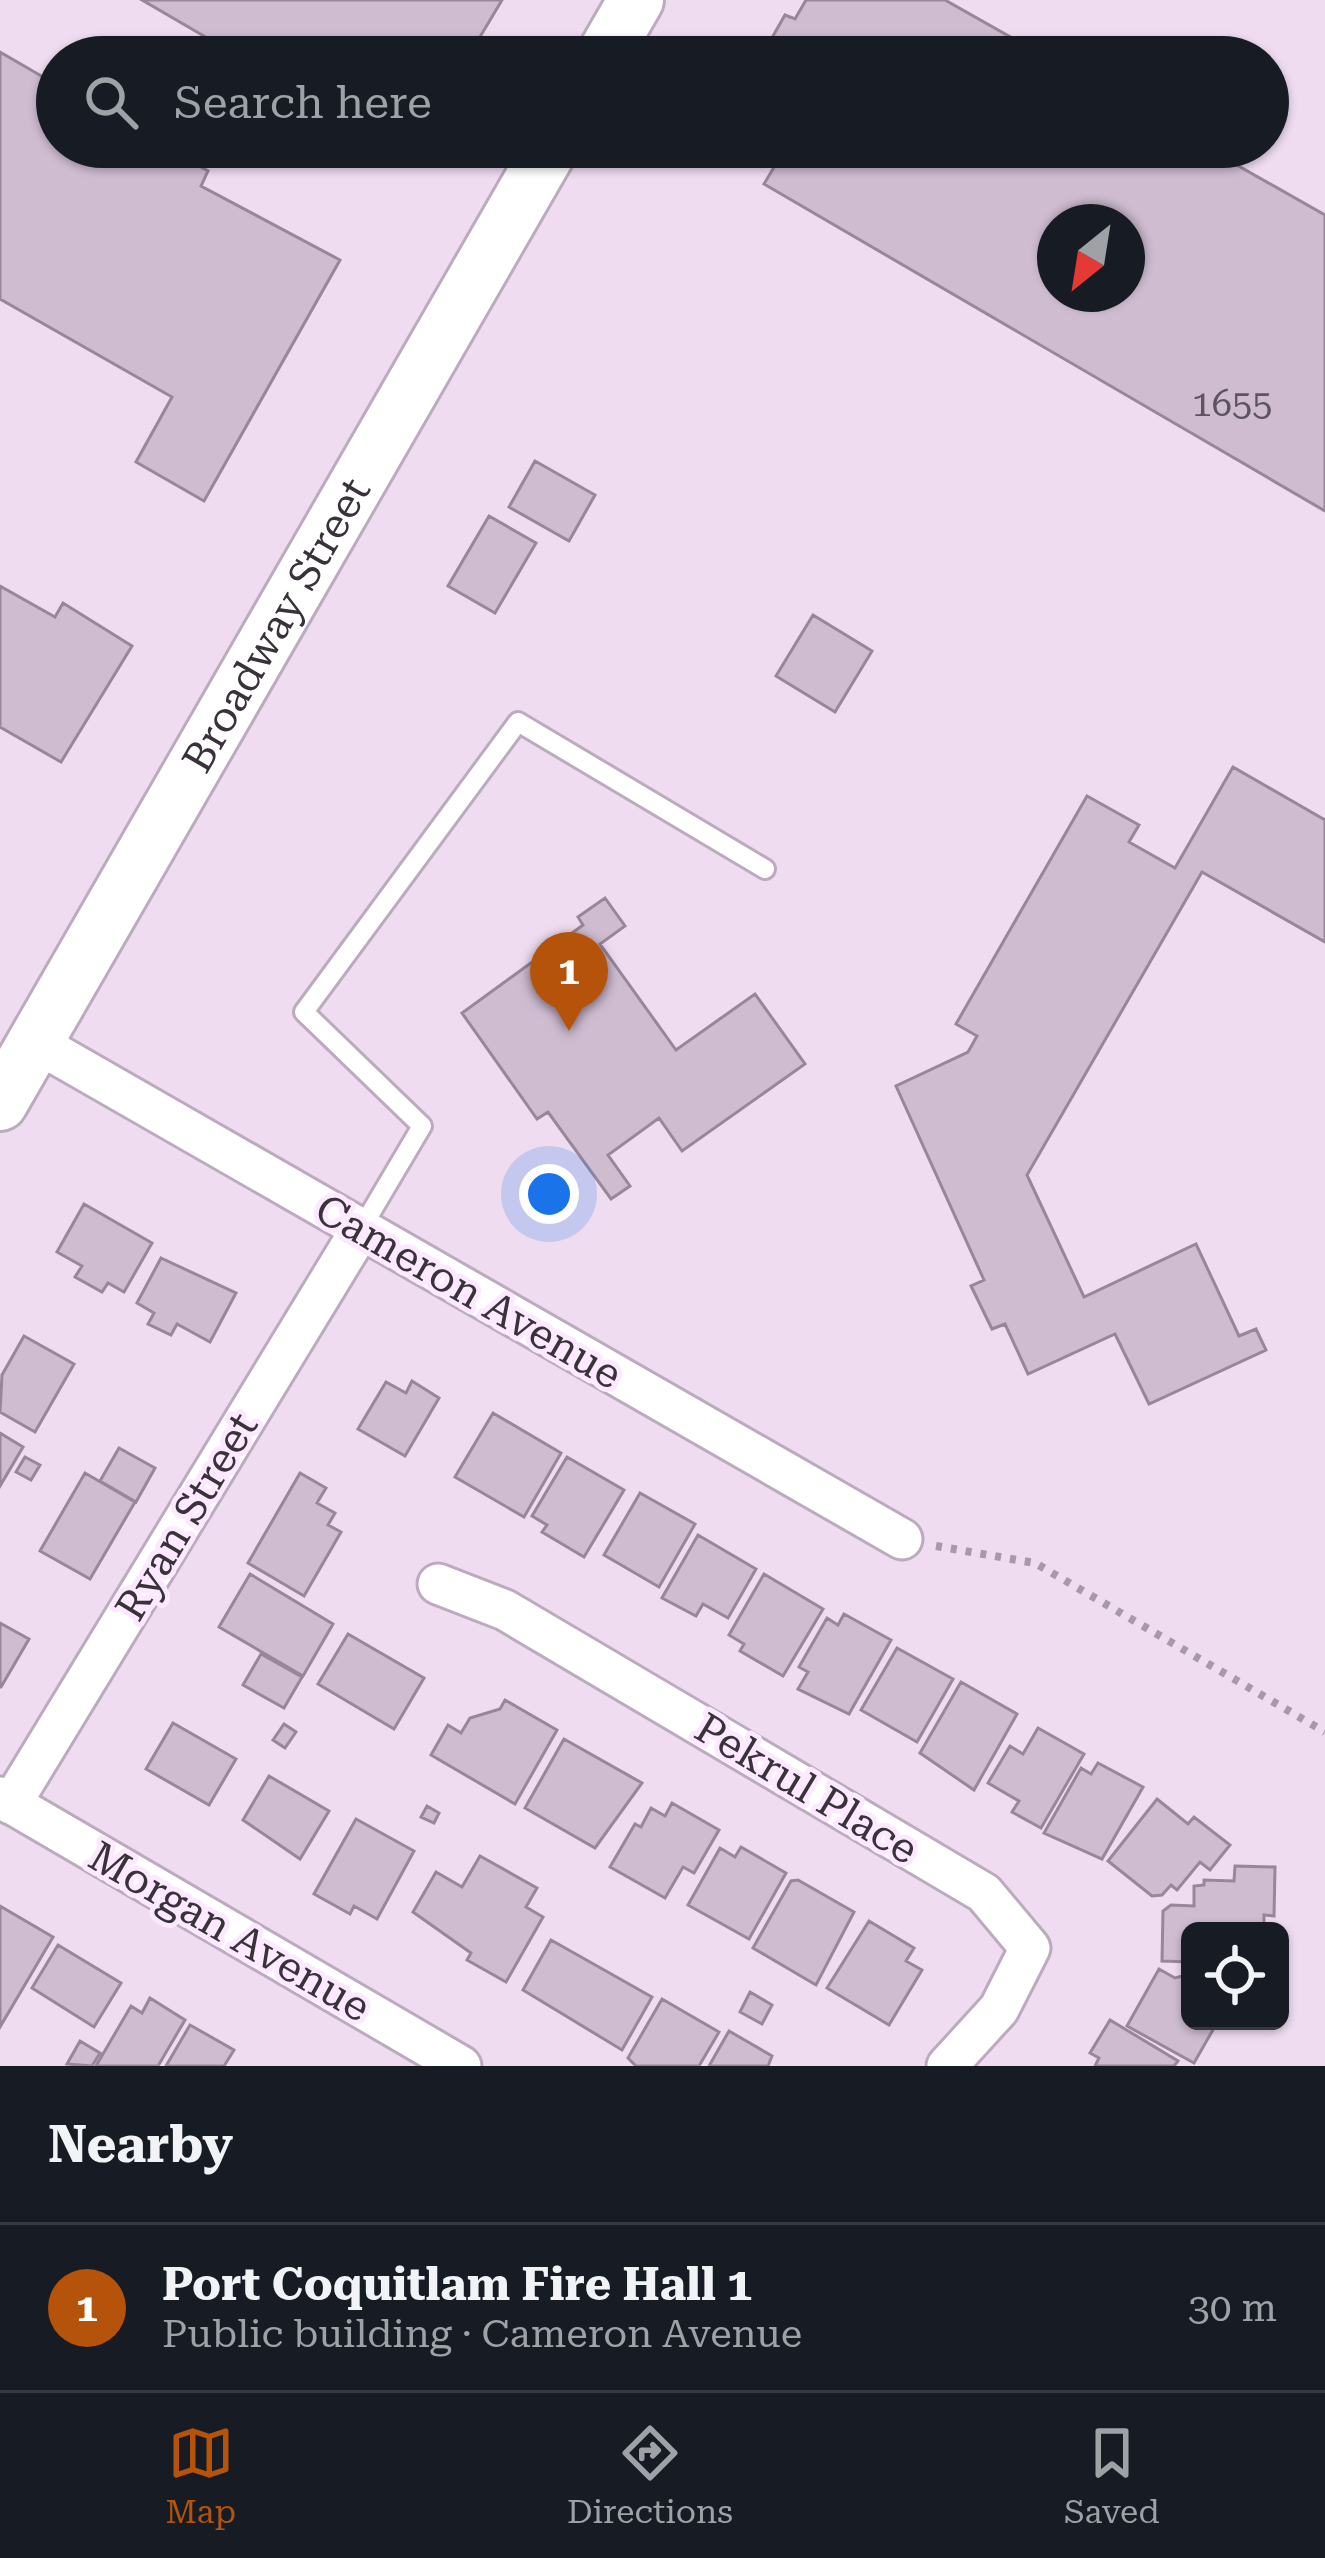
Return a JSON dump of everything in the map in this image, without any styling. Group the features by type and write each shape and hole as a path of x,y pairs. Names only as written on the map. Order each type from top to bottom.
{"main road":[{"path":"615,36 636,0"},
{"name":"Broadway Street","path":"11,1078 539,168"}],"street":[{"name":"Cameron Avenue","path":"11,1078 361,1229 902,1539"},
{"name":"Ryan Street","path":"6,1800 361,1229"},
{"name":"Pekrul Place","path":"438,1584 506,1610 984,1893 1030,1948 999,2008 946,2066"},
{"name":"Morgan Avenue","path":"6,1800 460,2066"}],"lane":[{"path":"361,1229 422,1126 304,1012 518,722 765,869"}],"path":[{"path":"902,1539 1035,1562 1325,1732"}],"building":[{"path":"142,0 502,0 481,36 204,36"},
{"path":"806,0 945,0 1009,36 773,36 785,15 795,19"},
{"path":"0,52 36,73 36,168 203,168 208,171 201,186 340,260 204,501 136,462 172,397 0,299"},
{"path":"774,168 1242,168 1325,215 1325,511 764,184"},
{"path":"535,461 595,495 569,541 509,507"},
{"path":"489,516 536,543 495,613 448,586"},
{"path":"0,586 55,617 63,603 132,646 61,762 0,727"},
{"path":"813,615 872,651 835,712 776,676"},
{"path":"1233,767 1325,820 1325,942 1202,872 1027,1175 1084,1297 1196,1244 1239,1336 1256,1329 1266,1350 1149,1404 1115,1334 1028,1374 1005,1324 992,1329 971,1286 984,1280 896,1086 968,1052 977,1036 956,1024 1087,796 1139,825 1129,842 1175,868"},
{"path":"605,898 625,926 600,944 676,1050 755,994 805,1064 682,1151 659,1118 608,1155 630,1186 611,1199 548,1112 537,1119 462,1013 583,925 578,917"},
{"path":"84,1204 152,1243 124,1292 108,1283 102,1292 75,1277 82,1266 57,1252"},
{"path":"161,1258 236,1293 210,1342 177,1324 171,1335 148,1324 154,1313 137,1303"},
{"path":"24,1336 74,1364 35,1432 0,1412 2,1375"},
{"path":"412,1381 439,1398 405,1456 358,1429 386,1382 406,1393"},
{"path":"493,1413 561,1453 524,1517 455,1477"},
{"path":"0,1433 23,1447 0,1486"},
{"path":"119,1448 155,1468 136,1502 100,1481"},
{"path":"25,1457 40,1465 31,1480 16,1472"},
{"path":"567,1457 624,1490 584,1557 542,1532 547,1525 532,1516"},
{"path":"85,1473 135,1502 90,1579 40,1551"},
{"path":"300,1473 326,1488 317,1503 335,1513 328,1525 341,1532 304,1596 248,1563"},
{"path":"640,1493 695,1524 659,1587 604,1555"},
{"path":"698,1535 756,1569 728,1618 703,1604 696,1616 662,1598"},
{"path":"250,1574 333,1624 303,1676 219,1627"},
{"path":"764,1574 823,1609 783,1676 740,1651 744,1644 729,1635"},
{"path":"844,1614 891,1640 849,1714 798,1689 808,1672 799,1667 827,1618 838,1625"},
{"path":"0,1623 29,1639 1,1687 0,1687"},
{"path":"348,1634 424,1678 394,1729 318,1684"},
{"path":"897,1648 953,1679 917,1742 861,1710"},
{"path":"261,1654 302,1677 284,1708 243,1685"},
{"path":"961,1682 1017,1714 974,1790 920,1753"},
{"path":"505,1700 557,1730 515,1804 431,1755 448,1725 461,1733 470,1718 500,1709"},
{"path":"173,1723 236,1759 209,1805 146,1769"},
{"path":"284,1724 296,1732 285,1748 273,1740"},
{"path":"1038,1728 1084,1754 1041,1828 1012,1812 1019,1801 988,1783 1010,1746 1023,1754"},
{"path":"564,1739 642,1783 595,1848 525,1808"},
{"path":"1098,1763 1143,1787 1102,1859 1044,1833 1081,1768 1091,1774"},
{"path":"269,1776 329,1811 300,1859 243,1820"},
{"path":"1157,1799 1188,1824 1194,1817 1230,1845 1210,1870 1200,1862 1177,1890 1171,1885 1162,1895 1152,1896 1108,1861"},
{"path":"672,1803 719,1830 694,1873 683,1867 665,1898 610,1867 635,1824 641,1827 651,1808 665,1816"},
{"path":"427,1806 439,1813 434,1823 421,1817"},
{"path":"356,1819 414,1851 377,1919 354,1906 350,1914 314,1894"},
{"path":"741,1847 786,1873 749,1939 688,1905 720,1848 735,1857"},
{"path":"480,1856 537,1888 526,1907 543,1917 506,1982 467,1960 471,1953 413,1912 436,1872 462,1887"},
{"path":"1235,1866 1275,1867 1274,1916 1264,1915 1264,1922 1181,1922 1181,1962 1162,1961 1163,1911 1171,1905 1194,1906 1194,1886 1204,1885 1204,1880 1234,1881"},
{"path":"798,1880 854,1912 816,1985 753,1948 791,1881"},
{"path":"0,1906 53,1937 0,2027"},
{"path":"869,1921 914,1948 906,1961 922,1970 889,2025 827,1988"},
{"path":"551,1940 652,1997 622,2050 523,1990"},
{"path":"58,1945 121,1983 94,2027 32,1988"},
{"path":"1159,1969 1181,1976 1181,2030 1213,2030 1194,2063 1127,2026"},
{"path":"750,1992 772,2005 762,2024 740,2012"},
{"path":"150,1998 185,2020 158,2066 96,2066 131,2006 142,2013"},
{"path":"662,1999 719,2032 699,2066 636,2066 628,2058"},
{"path":"1110,2020 1178,2061 1174,2066 1095,2066 1099,2058 1090,2053"},
{"path":"190,2025 234,2050 224,2066 166,2066"},
{"path":"729,2031 772,2056 768,2066 709,2066"},
{"path":"80,2041 100,2053 92,2066 67,2064"}],"place":[{"name":"Port Coquitlam Fire Hall 1","path":"569,1031"}]}
